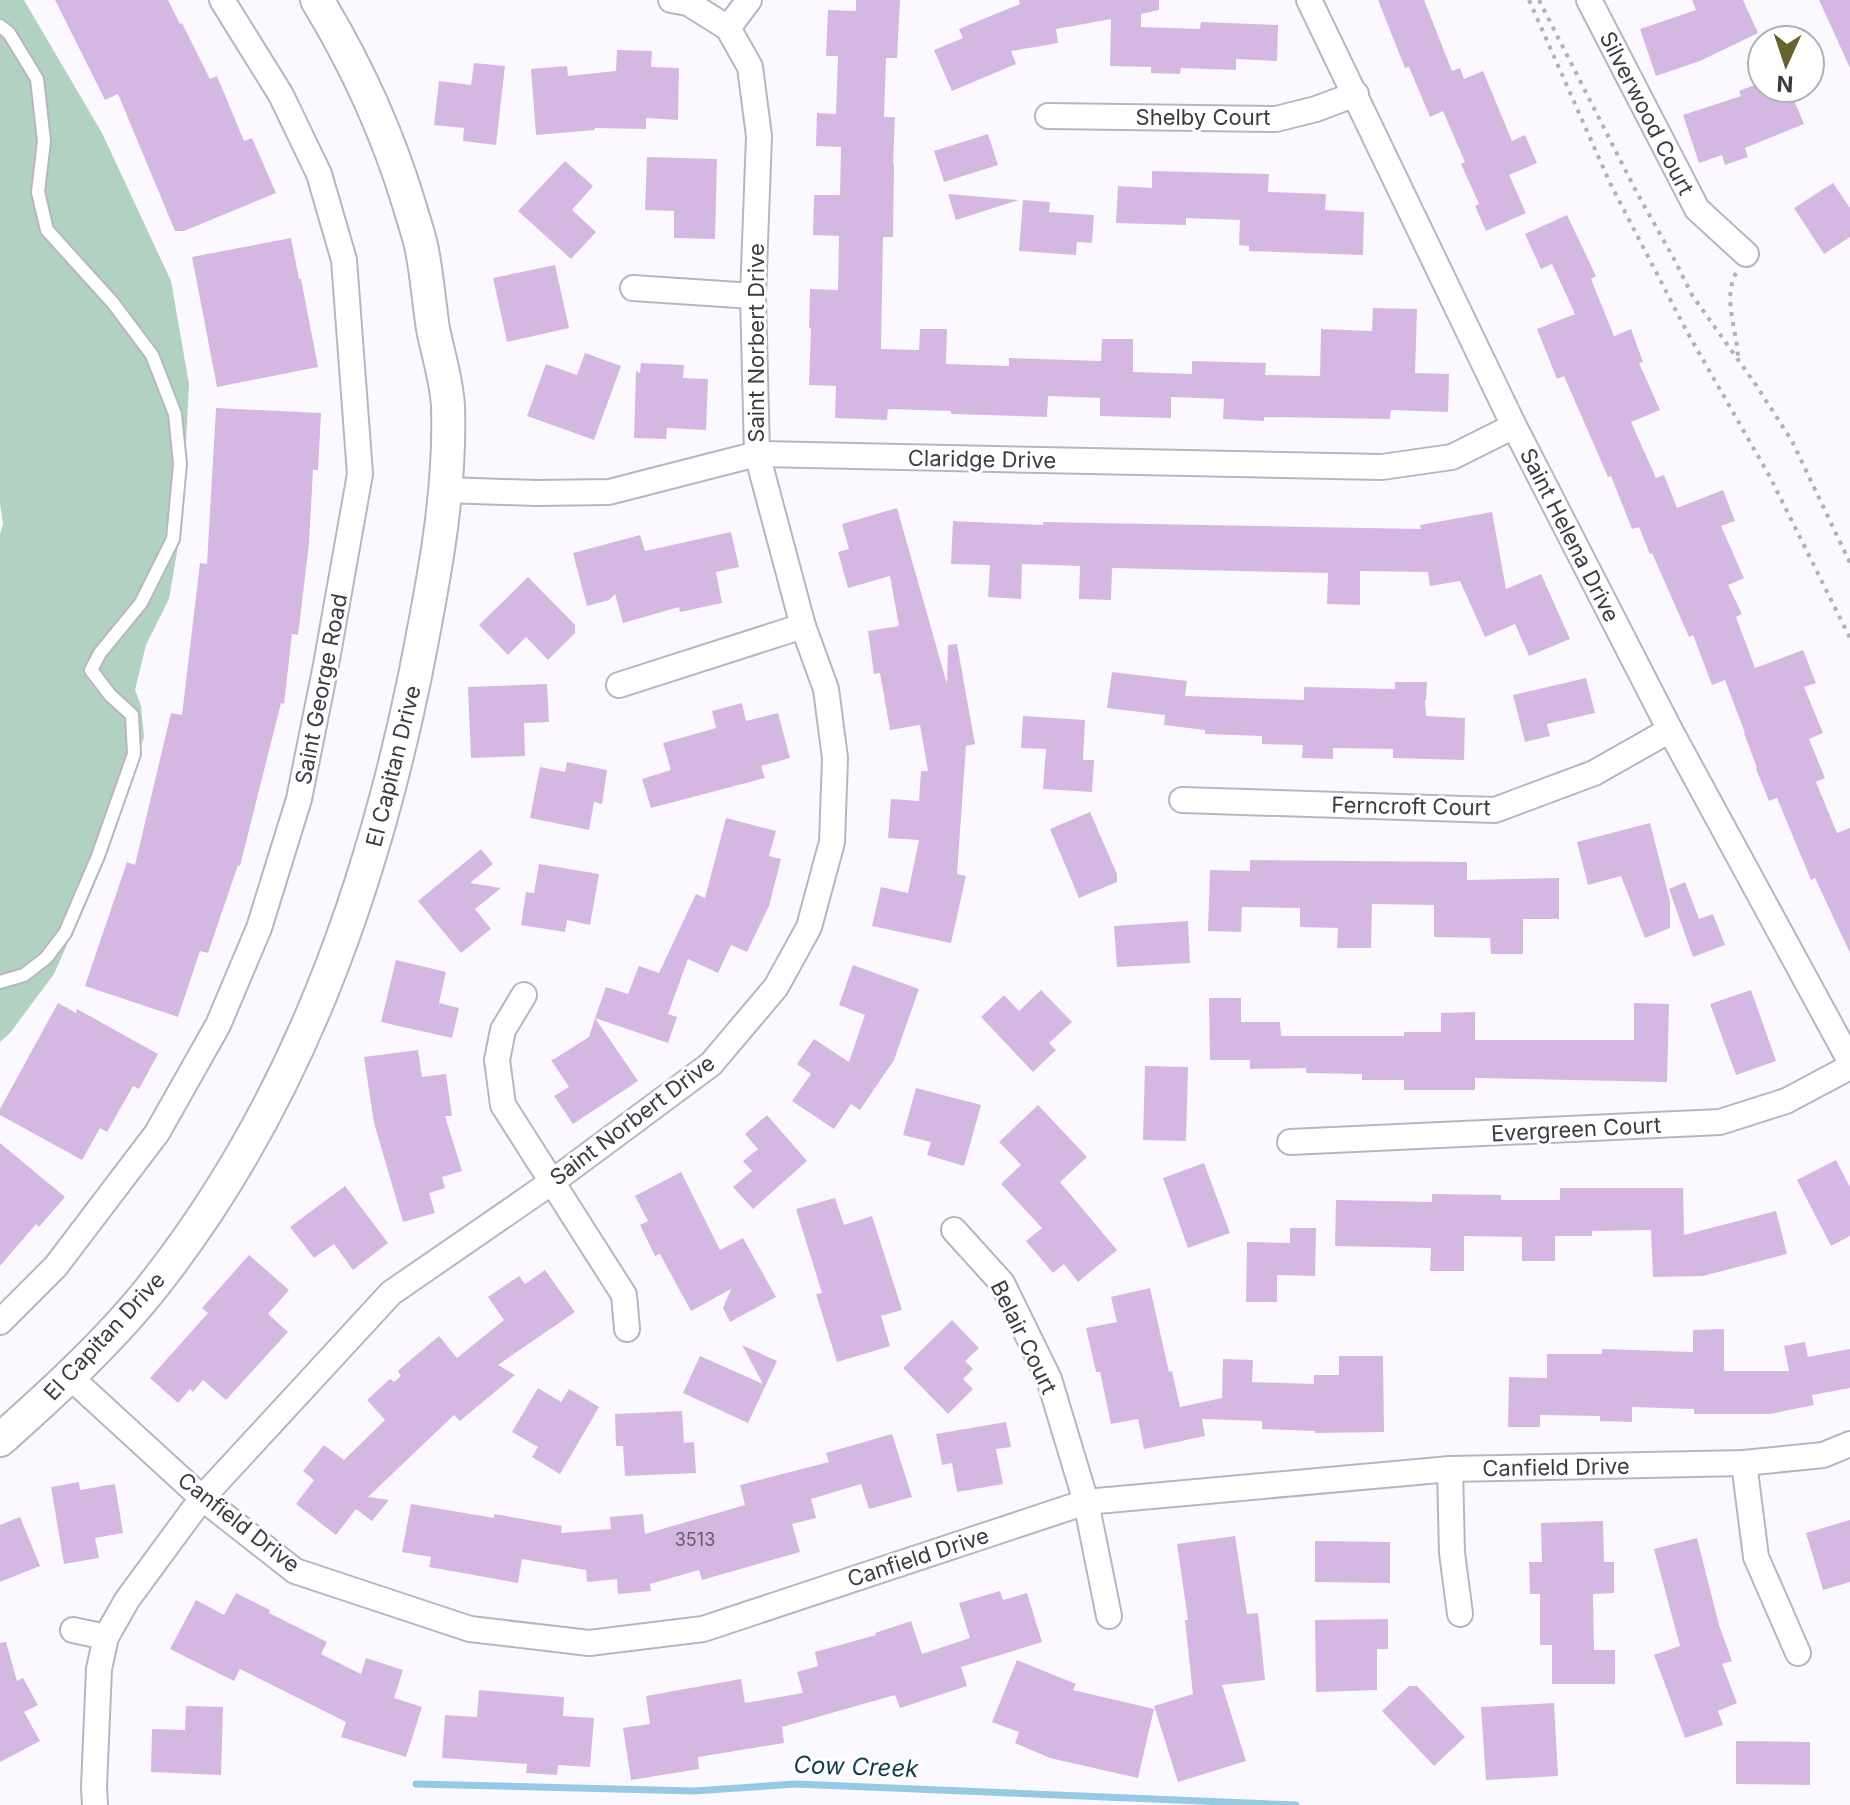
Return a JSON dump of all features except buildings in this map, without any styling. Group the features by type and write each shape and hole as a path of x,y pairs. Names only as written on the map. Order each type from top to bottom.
{"street":[{"name":"Saint George Road","path":"0,1322 56,1266 157,1133 218,1025 259,928 299,799 360,474 344,260 340,246 319,174 281,95 222,0"},
{"name":"El Capitan Drive","path":"0,1440 56,1391 156,1283 216,1200 280,1088 340,949 367,868 407,715 446,490 448,404 422,247 401,177 372,102 317,0"},
{"name":"Saint Norbert Drive","path":"95,1805 99,1669 106,1637 127,1600 202,1498 391,1293 552,1182 711,1064 776,987 809,927 832,842 835,758 826,689 803,626 757,454 753,296 759,136 750,67 728,28 688,3 671,0"},
{"path":"728,28 749,0"},
{"name":"Saint Helena Drive","path":"1309,0 1514,426 1670,730 1850,1064"},
{"name":"Silverwood Court","path":"1589,0 1697,209 1746,254"},
{"name":"Shelby Court","path":"1048,116 1276,119 1356,94"},
{"path":"633,288 753,296"},
{"name":"Claridge Drive","path":"446,490 609,492 757,454 1382,467 1452,457 1514,426"},
{"path":"619,685 803,626"},
{"name":"Ferncroft Court","path":"1182,800 1495,810 1594,773 1670,730"},
{"path":"524,995 503,1030 497,1060 503,1105 624,1295 627,1329"},
{"name":"Evergreen Court","path":"1290,1142 1720,1122 1786,1101 1850,1064"},
{"name":"Belair Court","path":"954,1230 1002,1283 1049,1379 1086,1502 1109,1616"},
{"name":"Canfield Drive","path":"69,1376 202,1498 295,1571 470,1629 589,1643 703,1629 1086,1502 1450,1469 1744,1463 1823,1455 1850,1444"},
{"path":"1744,1463 1756,1557 1798,1653"},
{"path":"1450,1469 1452,1553 1460,1614"},
{"path":"73,1630 106,1637"}],"lane":[{"path":"0,26 9,33 37,79 44,141 38,192 47,230 113,303 152,355 175,414 180,464 173,539 141,603 100,653 91,670 110,695 132,715 134,754 129,769 98,856 65,933 46,958 24,975 0,982"}],"path":[{"path":"1529,0 1610,183 1686,330 1770,477 1850,638"},
{"path":"1539,0 1692,295 1792,441 1850,563"},
{"path":"1738,361 1731,309 1732,281 1746,254"}],"green space":[{"path":"0,0 24,0 102,133 171,281 189,384 182,523 169,599 146,645 135,690 141,706 144,737 106,857 54,974 0,1042 0,534 3,524 0,503"}],"waterway":[{"name":"Cow Creek","path":"416,1784 694,1791 795,1784 1296,1805"}]}
